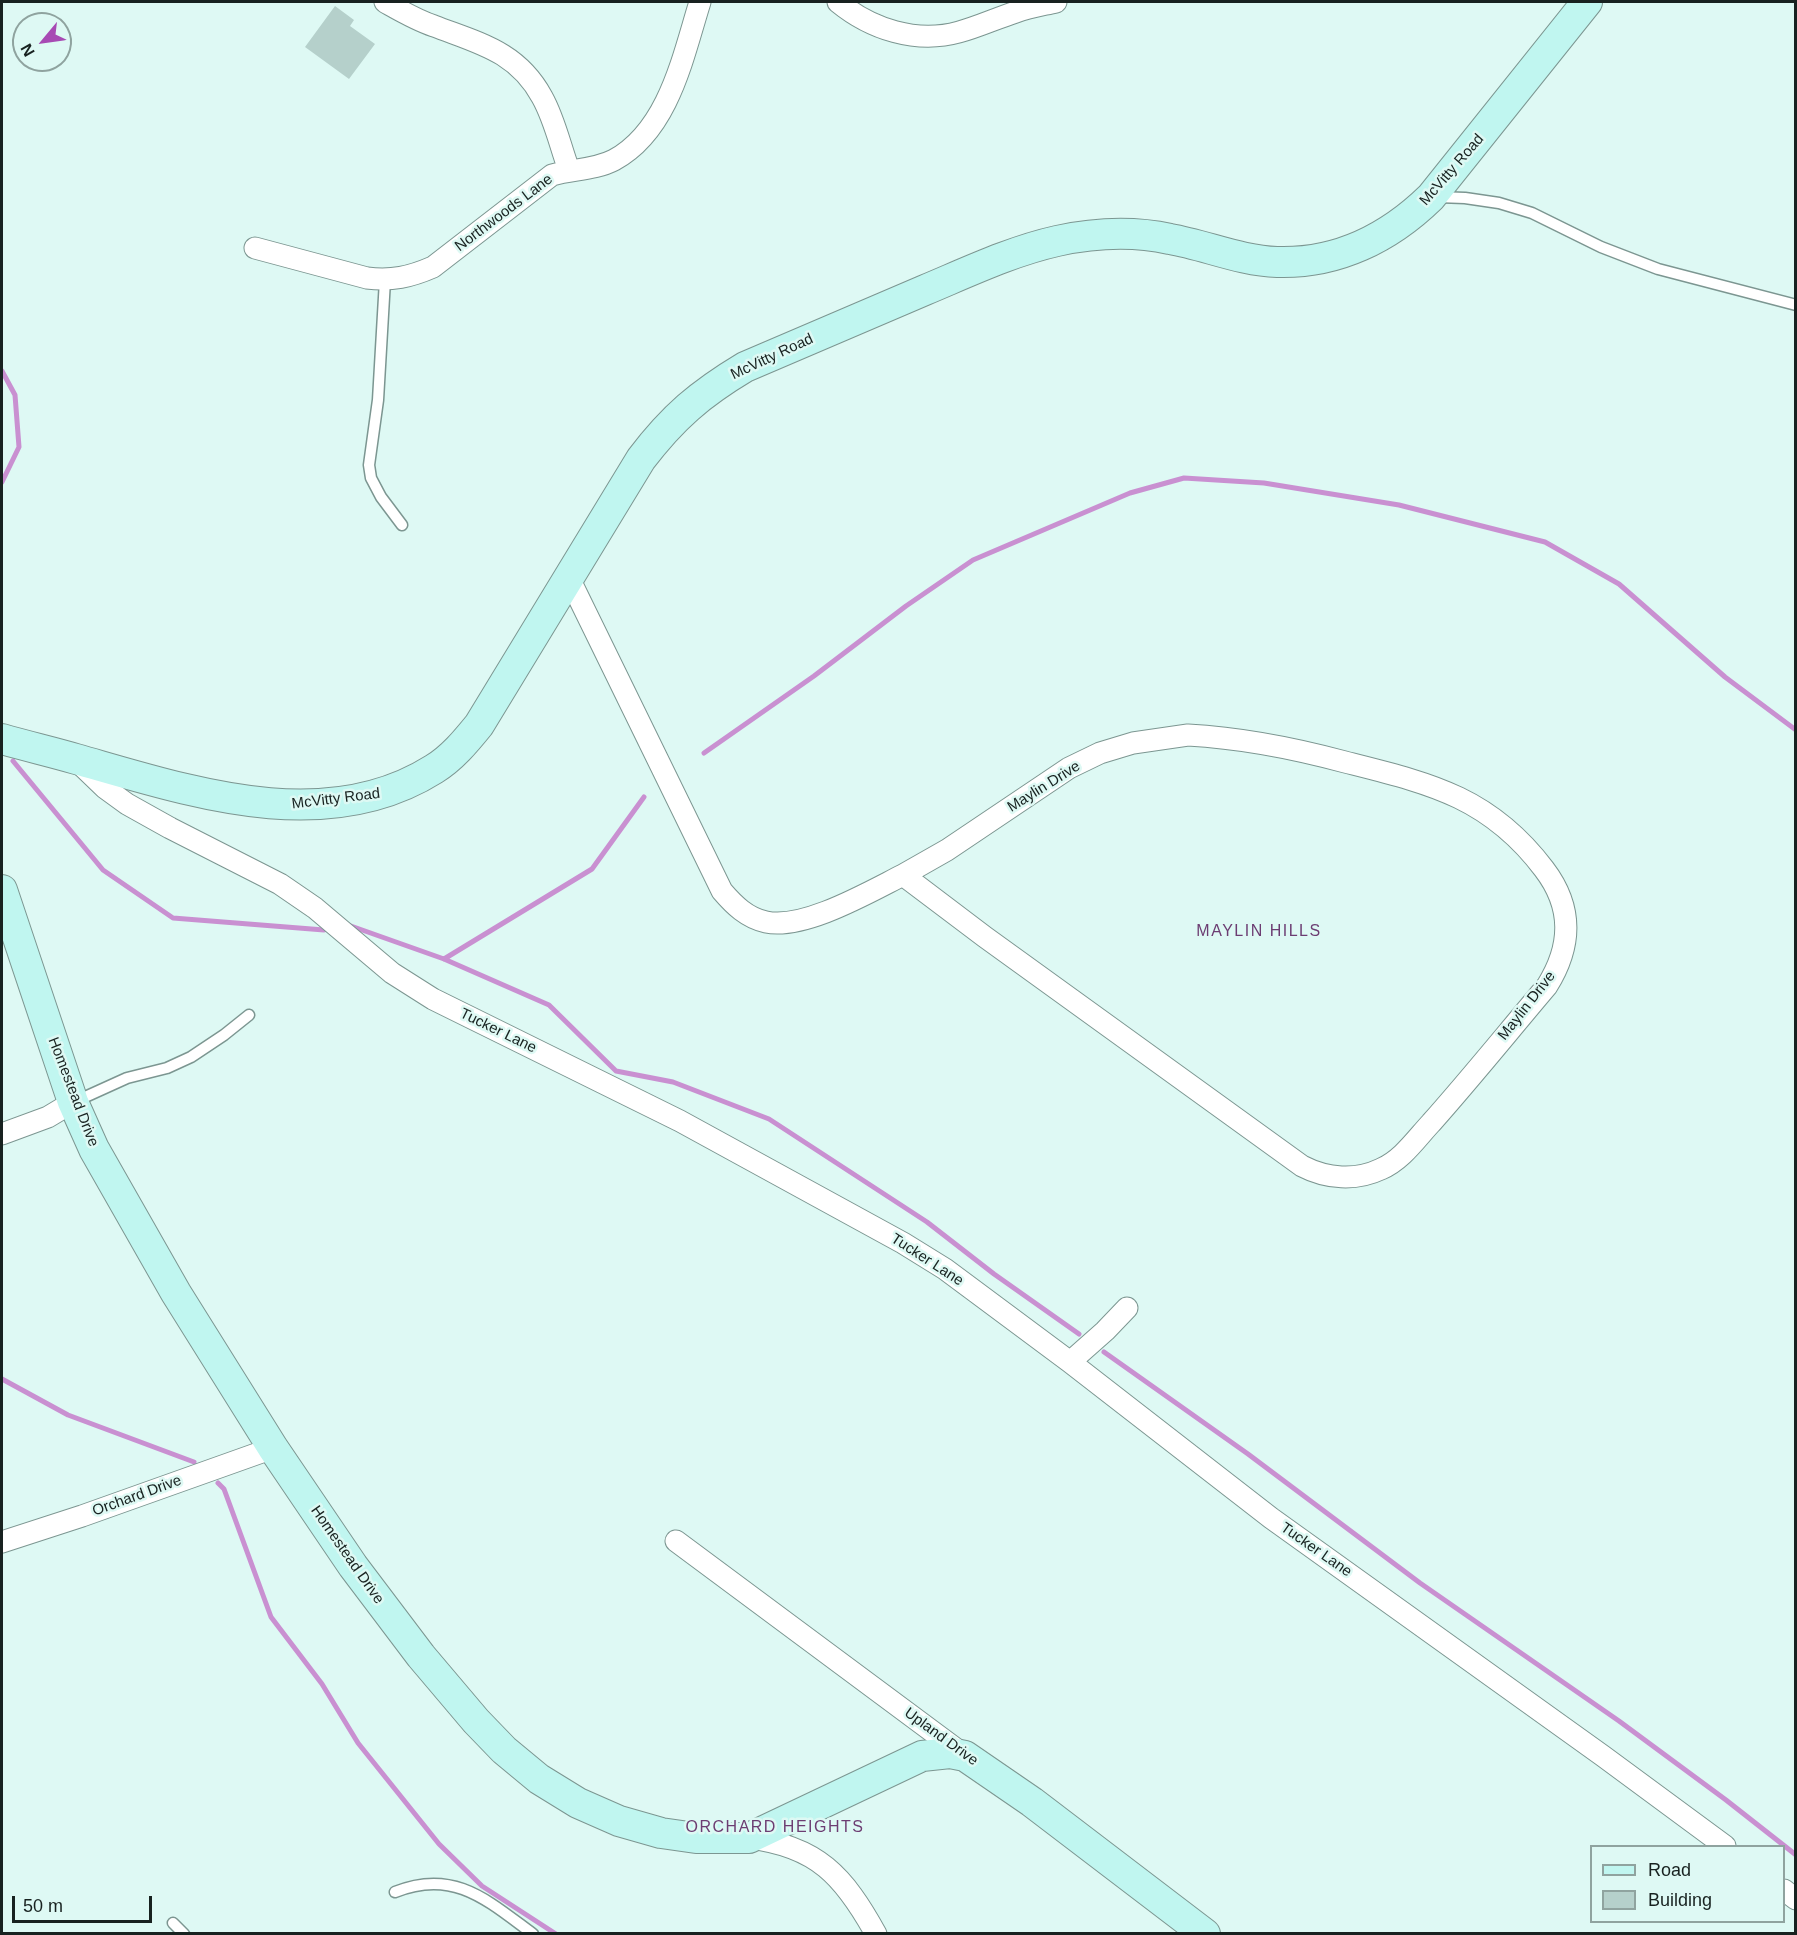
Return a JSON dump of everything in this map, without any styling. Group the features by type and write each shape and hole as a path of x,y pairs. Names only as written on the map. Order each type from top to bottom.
{"street":[{"path":"384,2 434,27 486,44 525,74 541,94 552,116 569,170"},
{"name":"Northwoods Lane","path":"255,248 357,275 385,280 415,275 433,267 552,175 569,170 597,167 615,159 632,147 651,127 666,103 675,83 700,2"},
{"path":"838,2 874,25 915,36 958,32 1018,11 1056,2"},
{"name":"McVitty Road","path":"2,739 180,789 249,802 285,805 318,804 365,798 412,782 436,768 462,746 479,725 641,459 687,406 715,385 746,367 950,280 1056,241 1094,235 1143,235 1171,239 1266,261 1305,261 1334,256 1362,247 1388,233 1412,216 1431,197 1587,2"},
{"name":"Maylin Drive","path":"569,578 722,891 735,907 766,922 800,921 903,875 946,850 1069,768 1100,753 1133,743 1168,736 1188,735 1226,737 1286,747 1417,780 1451,792 1479,808 1506,828 1533,855 1553,881 1560,896 1565,912 1566,933 1563,953 1546,986 1452,1100 1399,1158 1383,1169 1365,1176 1346,1178 1327,1176 1302,1166 903,875"},
{"name":"Tucker Lane","path":"76,759 105,788 126,804 280,884 315,908 392,973 433,999 680,1121 903,1243 945,1269 1070,1362 1271,1518 1724,1845"},
{"name":"Homestead Drive","path":"2,890 74,1102 94,1149 176,1293 273,1448 353,1566 422,1656 476,1721 504,1750 538,1779 578,1803 619,1821 660,1833 696,1838 749,1838 922,1756 950,1753 965,1756"},
{"path":"2,1134 48,1117 74,1102"},
{"path":"1070,1362 1127,1308"},
{"name":"Orchard Drive","path":"2,1542 273,1448"},
{"name":"Upland Drive","path":"676,1541 965,1756 1032,1802 1205,1934"},
{"path":"749,1838 785,1845 808,1855 828,1868 858,1900 876,1934"}],"lane":[{"path":"1431,197 1465,198 1499,203 1532,213 1601,247 1658,269 1796,305"},
{"path":"385,280 378,400 369,465 371,478 381,497 402,525"},
{"path":"74,1102 127,1078 167,1068 191,1057 249,1015"},
{"path":"395,1892 422,1885 439,1884 463,1888 482,1896 534,1934"},
{"path":"173,1923 184,1934"}],"building":[{"path":"335,6 354,20 350,26 375,44 349,79 305,47"}],"waterway":[{"path":"2,371 15,395 19,447 2,482"},
{"path":"704,753 973,560 1130,493 1184,478 1264,483 1399,505 1545,542 1619,584 1725,677 1796,730"},
{"path":"13,761 103,870 173,918 324,930"},
{"path":"444,959 592,869 644,797"},
{"path":"348,925 444,959 549,1005 616,1071 673,1082 769,1119 927,1222 994,1274 1079,1334"},
{"path":"1104,1352 1248,1454 1420,1583 1619,1721 1783,1845"},
{"path":"2,1379 68,1415 194,1462"},
{"path":"218,1483 224,1489 271,1617 322,1684 358,1743 439,1844 482,1886 556,1934"},
{"path":"1785,1846 1796,1855"}],"district":[{"name":"MAYLIN HILLS","path":"1259,932"},
{"name":"ORCHARD HEIGHTS","path":"775,1828"}]}
